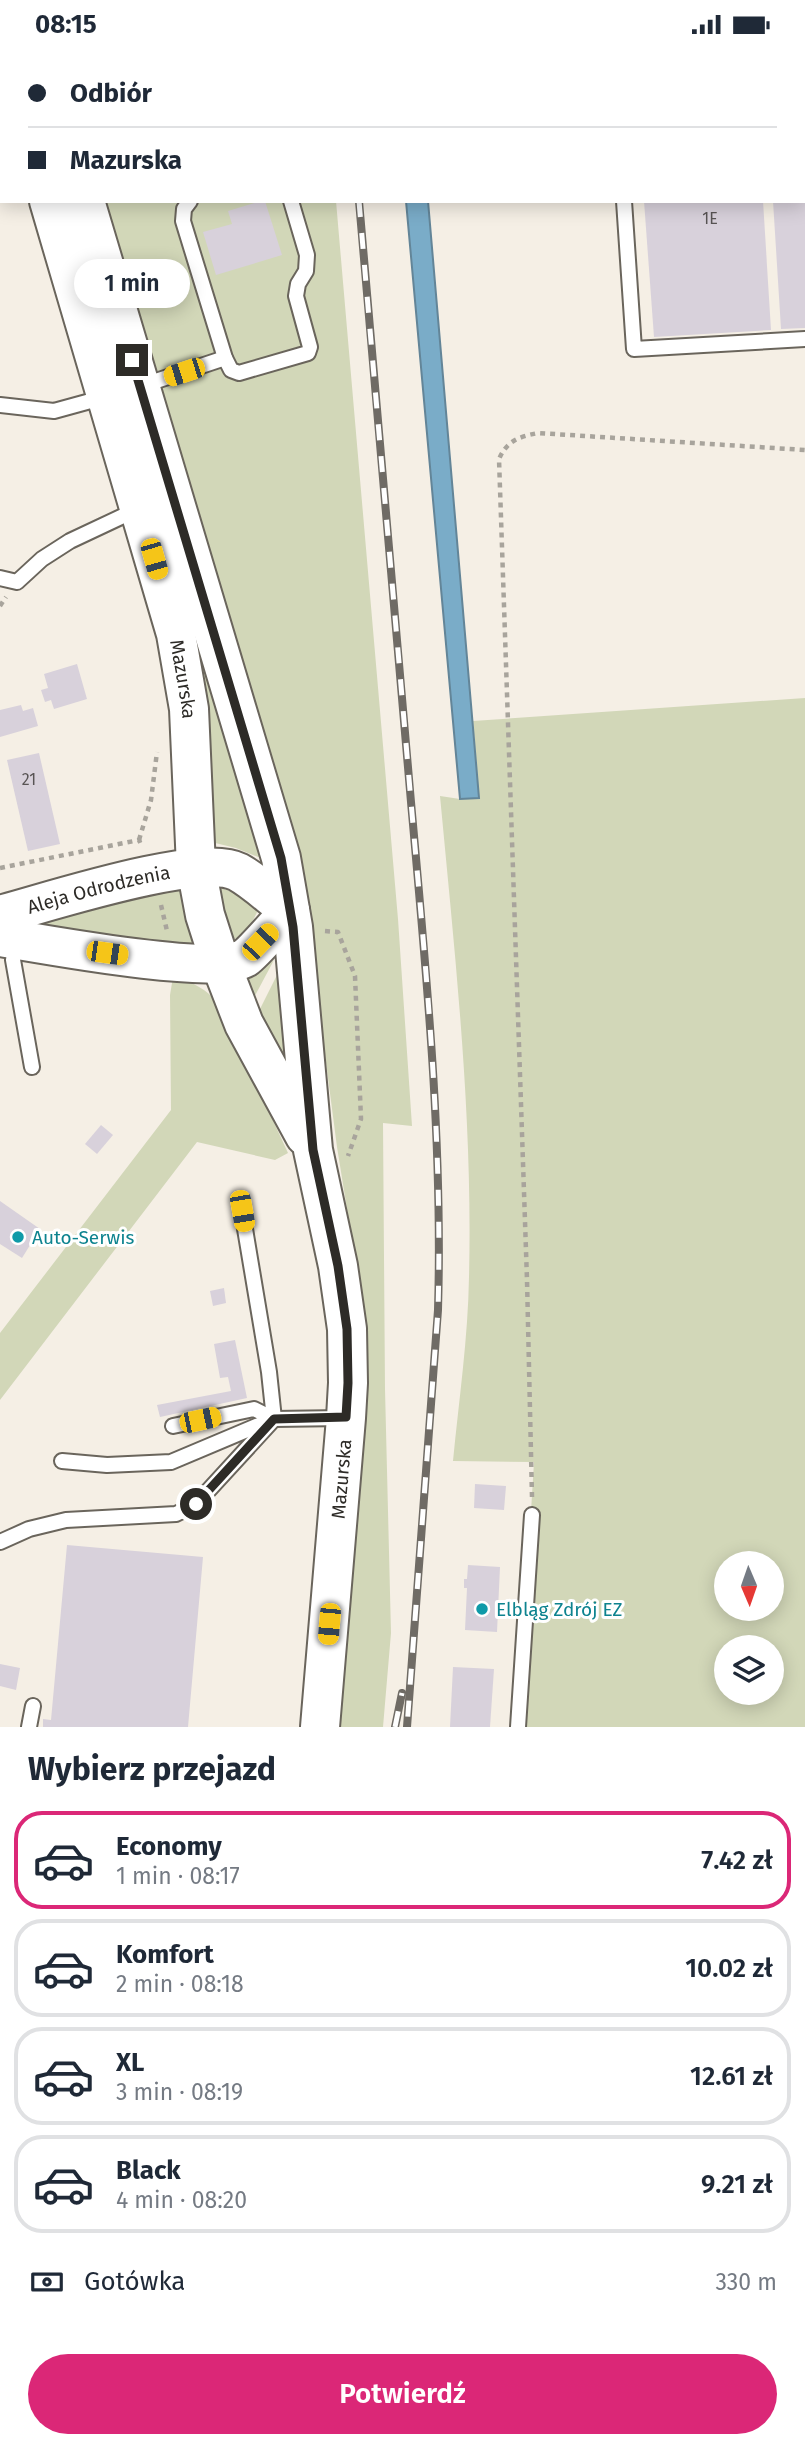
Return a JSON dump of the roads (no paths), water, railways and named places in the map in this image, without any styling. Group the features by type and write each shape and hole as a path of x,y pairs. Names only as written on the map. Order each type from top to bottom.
{"main road":[{"name":"Mazurska","path":"50,203 123,392 281,858 291,919 317,1165 338,1266 347,1329 346,1417 320,1727"},
{"name":"Mazurska","path":"85,203 123,392 140,509 176,634 184,672 189,709 197,867 205,915 219,963 244,1024 317,1165"},
{"name":"Aleja Odrodzenia","path":"5,931 153,874 197,867 236,871 291,919"},
{"path":"219,963 245,958 291,919"},
{"name":"Aleja Odrodzenia","path":"5,931 175,962 219,963"}],"lane":[{"path":"188,203 184,209 183,221 225,358 231,370 239,373 308,353 310,347 296,296 298,283 306,271 307,255 291,203"},
{"path":"624,203 634,349 805,339"},
{"path":"0,405 54,411 123,392 225,358"},
{"path":"0,578 17,582 51,553 140,509"},
{"path":"5,931 33,1067"},
{"path":"0,1542 29,1529 66,1520 176,1514 196,1504 274,1419 269,1372 242,1211"},
{"path":"173,1426 254,1409 274,1419"},
{"path":"62,1461 107,1465 171,1462 274,1419 346,1417"},
{"path":"517,1727 532,1515"},
{"path":"29,1727 33,1706"}],"water":[{"path":"406,203 428,203 479,798 460,799"}],"railway":[{"path":"359,203 436,1119 438,1310 407,1727"},
{"path":"395,1727 402,1693"}],"place":[{"name":"Auto-Serwis","path":"18,1237"},
{"name":"Elbląg Zdrój EZ","path":"482,1609"}]}
